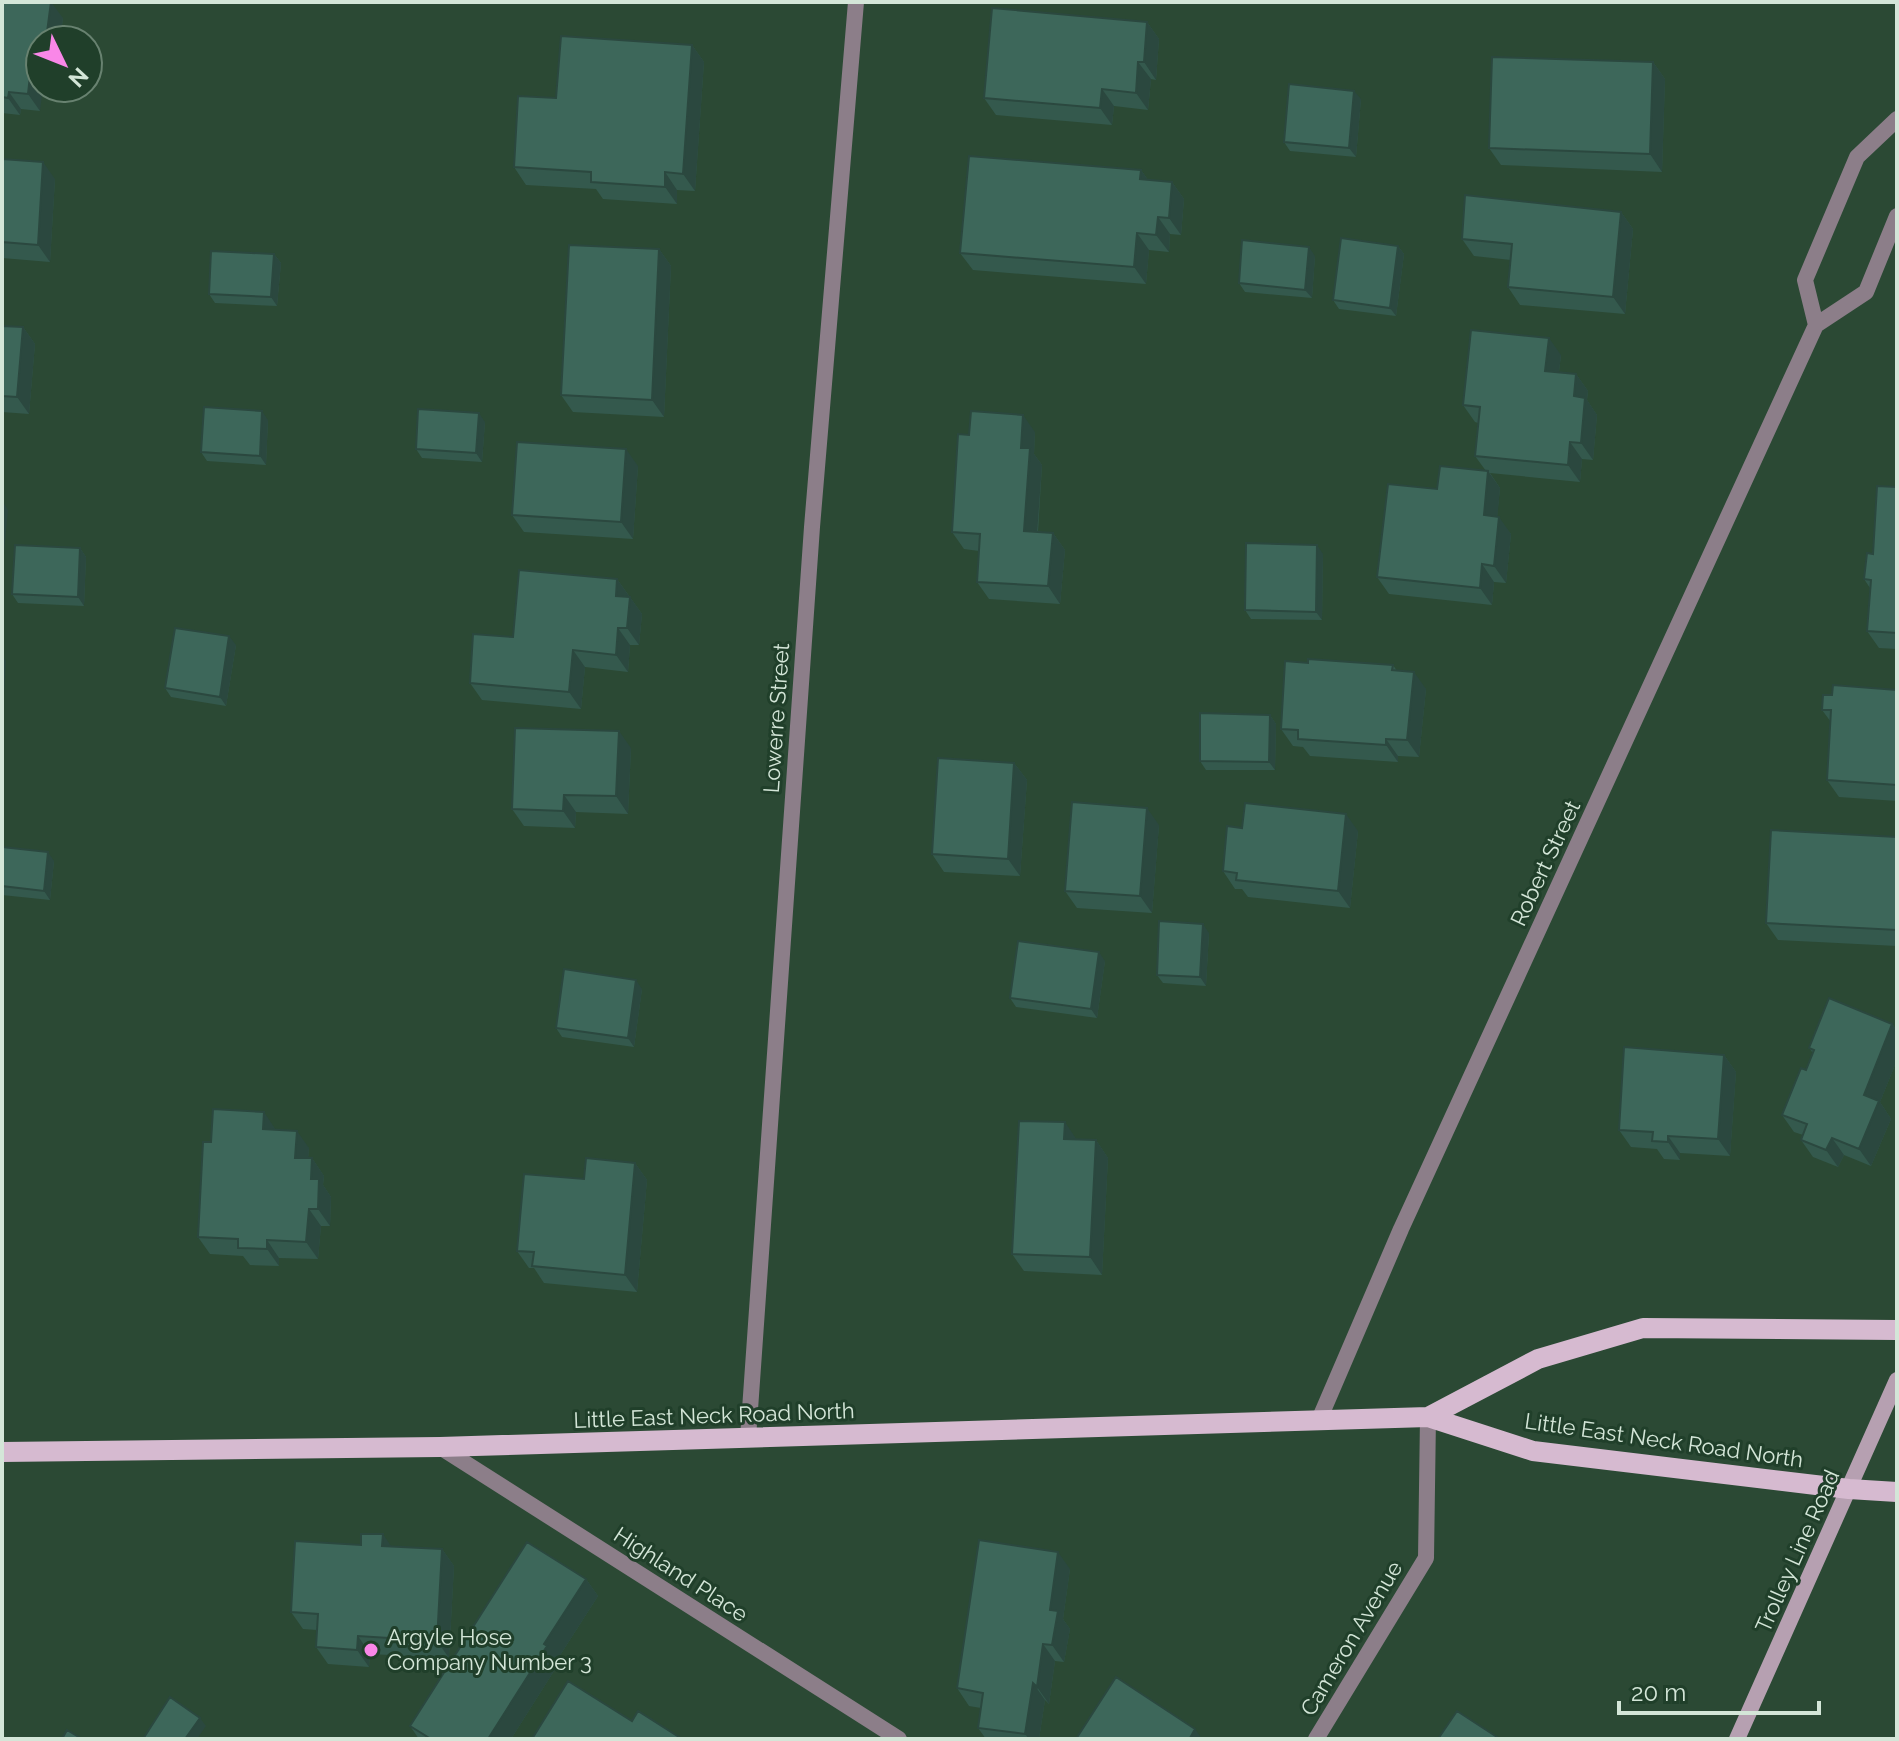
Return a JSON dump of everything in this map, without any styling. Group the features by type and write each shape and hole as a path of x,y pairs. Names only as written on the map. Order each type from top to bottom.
{"main road":[{"name":"Little East Neck Road North","path":"1428,1417 1538,1359 1643,1328 1897,1330"},
{"name":"Trolley Line Road","path":"1737,1739 1897,1380"},
{"name":"Little East Neck Road North","path":"2,1452 440,1447 1428,1417 1533,1451 1897,1492"}],"street":[{"name":"Lowerre Street","path":"748,1438 811,543 856,2"},
{"path":"1897,119 1857,157 1805,280 1816,325 1866,292 1897,216"},
{"name":"Robert Street","path":"1319,1420 1401,1229 1816,325"},
{"name":"Cameron Avenue","path":"1316,1739 1426,1558 1428,1417"},
{"name":"Highland Place","path":"440,1447 899,1739"}],"building":[{"path":"2,2 51,2 48,24 24,24 24,94 9,92 8,98 2,97"},
{"path":"992,8 1147,22 1144,62 1138,62 1136,93 1102,89 1100,108 984,98"},
{"path":"561,36 692,45 683,174 665,172 665,187 591,182 591,172 514,167 518,96 556,98"},
{"path":"1492,57 1653,62 1650,154 1489,148"},
{"path":"1289,84 1354,91 1349,148 1284,142"},
{"path":"969,156 1141,170 1140,179 1172,182 1169,218 1158,217 1156,235 1137,233 1134,267 960,253"},
{"path":"2,159 43,162 38,245 2,242"},
{"path":"1465,195 1621,212 1613,297 1508,287 1512,244 1462,239"},
{"path":"1341,238 1398,246 1390,308 1333,300"},
{"path":"1242,240 1309,247 1305,290 1239,283"},
{"path":"569,245 659,249 652,400 561,395"},
{"path":"211,251 274,254 271,297 209,294"},
{"path":"2,326 23,327 17,397 2,396"},
{"path":"1471,330 1549,338 1545,371 1576,374 1574,396 1585,398 1581,443 1570,442 1568,465 1475,456 1480,407 1463,405"},
{"path":"204,407 262,411 260,456 201,452"},
{"path":"418,409 479,413 476,453 416,449"},
{"path":"971,411 1023,415 1021,448 1030,448 1024,531 1053,533 1048,586 977,582 980,534 952,532 958,434 969,435"},
{"path":"517,442 626,449 621,522 512,515"},
{"path":"1440,466 1488,471 1484,515 1499,517 1494,566 1482,564 1480,588 1377,577 1388,484 1437,489"},
{"path":"1877,486 1897,487 1897,633 1867,631 1871,580 1864,579 1867,553 1873,554"},
{"path":"1246,543 1317,545 1316,612 1245,610"},
{"path":"15,545 80,548 78,597 12,594"},
{"path":"519,570 617,579 616,596 630,597 627,628 618,628 616,655 573,650 569,692 470,683 473,634 513,637"},
{"path":"175,628 229,636 220,697 165,688"},
{"path":"1308,659 1393,665 1392,670 1414,672 1407,740 1386,739 1386,745 1298,739 1298,730 1281,729 1285,661 1308,663"},
{"path":"1833,685 1897,690 1897,785 1827,780 1831,710 1822,710 1823,695 1832,695"},
{"path":"1200,713 1270,715 1269,762 1200,761"},
{"path":"515,728 619,731 616,796 564,795 563,811 512,809"},
{"path":"938,758 1014,763 1008,859 932,854"},
{"path":"1072,802 1147,808 1140,896 1065,891"},
{"path":"1245,803 1346,814 1338,891 1236,880 1237,873 1223,871 1227,826 1242,828"},
{"path":"1771,830 1897,837 1897,930 1766,923"},
{"path":"2,847 48,852 44,891 2,886"},
{"path":"1159,921 1203,924 1200,977 1157,975"},
{"path":"1018,941 1099,952 1091,1009 1010,998"},
{"path":"564,969 636,980 628,1038 556,1028"},
{"path":"1829,998 1892,1024 1864,1095 1879,1101 1859,1149 1832,1138 1826,1150 1801,1140 1807,1124 1782,1115 1801,1068 1806,1070 1814,1050 1809,1048"},
{"path":"1624,1047 1724,1055 1718,1139 1668,1136 1668,1142 1652,1141 1653,1132 1619,1130"},
{"path":"213,1109 264,1112 263,1129 297,1131 295,1158 312,1158 311,1179 319,1179 318,1209 309,1209 306,1242 267,1240 267,1249 238,1248 238,1239 198,1237 203,1142 211,1142"},
{"path":"1019,1121 1065,1122 1064,1139 1096,1140 1090,1257 1012,1254"},
{"path":"586,1158 635,1163 625,1275 532,1266 534,1252 517,1251 524,1174 584,1179"},
{"path":"361,1534 383,1534 382,1546 442,1549 437,1641 358,1636 357,1650 316,1647 318,1614 291,1612 295,1541 361,1545"},
{"path":"979,1540 1058,1552 1050,1610 1058,1611 1052,1645 1043,1644 1037,1687 1033,1683 1025,1734 978,1728 983,1693 957,1688"},
{"path":"527,1542 586,1579 488,1739 431,1739 410,1726"},
{"path":"1116,1677 1195,1729 1191,1739 1076,1739"},
{"path":"568,1681 632,1721 638,1711 682,1739 532,1739"},
{"path":"170,1697 200,1718 185,1739 143,1739"},
{"path":"1457,1711 1500,1739 1438,1739"},
{"path":"67,1730 82,1739 62,1739"}],"place":[{"name":"Argyle Hose Company Number 3","path":"371,1650"}]}
